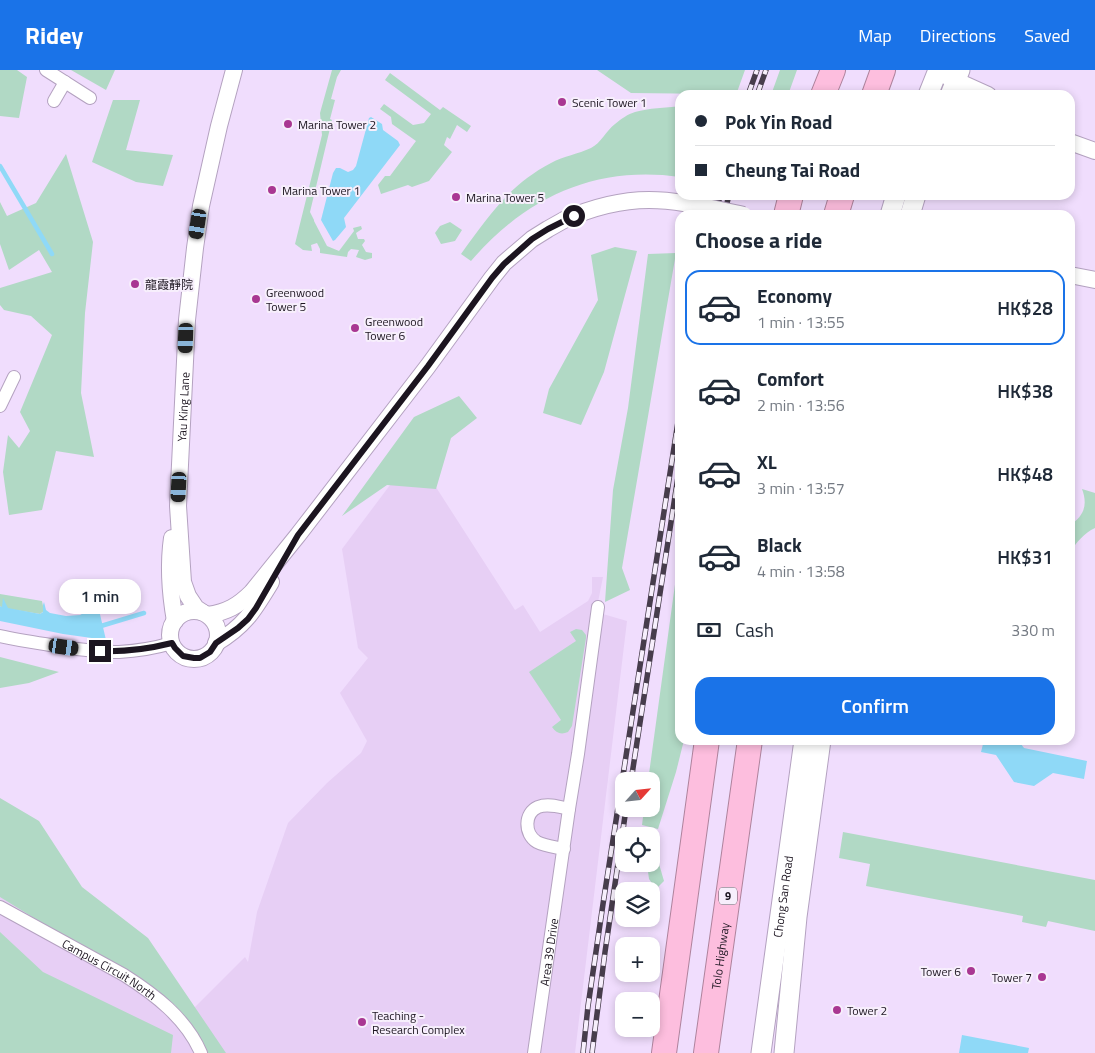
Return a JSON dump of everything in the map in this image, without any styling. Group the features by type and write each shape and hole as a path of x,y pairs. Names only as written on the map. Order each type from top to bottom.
{"highway":[{"path":"825,90 833,70"},
{"path":"876,90 883,70"},
{"path":"664,1053 706,745"},
{"name":"Tolo Highway","path":"706,1053 749,745"}],"main road":[{"path":"931,90 938,71"},
{"name":"Chong San Road","path":"761,1053 803,745"},
{"name":"Chong San Road","path":"784,1053 797,917 820,745"}],"street":[{"path":"46,70 90,98"},
{"name":"Yau King Lane","path":"205,614 196,608 188,596 183,582 178,506 187,320 194,248 201,206 234,70"},
{"path":"938,71 955,82 975,90"},
{"path":"54,101 65,82"},
{"path":"1075,144 1095,151"},
{"path":"205,614 226,611 245,599 252,592 428,366 492,278 504,264 532,239 564,220 584,211 606,205 649,200 673,202 717,210"},
{"path":"1075,276 1095,280"},
{"path":"0,406 14,377"},
{"name":"Yau King Lane","path":"175,621 169,570 172,534 178,506"},
{"path":"216,643 218,630 216,624 205,614 196,611 184,613 175,621 171,632 172,643 183,656 200,658 210,652 216,643 248,619 298,535"},
{"name":"Area 39 Drive","path":"534,1053 598,607"},
{"path":"0,636 100,651 134,650 172,643"},
{"path":"564,849 536,841 528,832 527,820 529,814 539,806 545,805 569,809"},
{"name":"Campus Circuit North","path":"0,907 143,987 182,1022 201,1053"}],"shaded area":[{"path":"414,453 515,610 523,605 540,632 588,601 592,593 592,577 603,577 596,612 627,621 575,1053 0,1053 0,880 190,1012 245,957 248,962 257,912 288,823 327,783 361,753 367,741 340,693 368,658 358,648 342,549"}],"green space":[{"path":"0,70 17,70 27,77 19,118 0,116"},
{"path":"71,70 115,70 106,90"},
{"path":"332,70 341,70 331,99 335,100 330,119 332,120 310,212 327,246 339,251 354,231 353,228 361,226 362,229 356,233 358,239 364,239 365,241 362,245 366,252 372,253 372,258 365,260 356,257 359,250 351,249 347,257 320,253 317,243 311,245 312,251 303,250 295,244 322,135 320,113"},
{"path":"597,70 745,70 738,90 675,90 675,94 631,93"},
{"path":"780,70 797,70 790,90 773,90"},
{"path":"390,73 440,110 443,107 471,126 467,132 457,125 450,139 447,137 444,145 452,152 429,181 412,187 408,185 381,194 378,185 385,176 390,176 416,141 392,124 391,117 380,109 384,104 413,125 424,123 431,114 385,80"},
{"path":"113,100 140,100 126,150 173,155 163,186 136,182 92,162"},
{"path":"675,107 675,177 620,176 591,181 565,190 539,203 515,219 471,261 461,254 501,202 523,181 556,161 591,148 622,119 635,112"},
{"path":"66,154 93,242 85,313 81,393 94,457 56,451 42,510 9,515 3,472 8,435 19,448 30,431 20,412 52,335 31,316 4,310 0,305 0,288 52,272 39,250 9,270 0,244 0,202 7,216 36,203"},
{"path":"450,222 462,230 455,241 441,244 435,233 440,226"},
{"path":"615,247 637,251 604,372 581,425 543,413 549,389 598,300 591,255"},
{"path":"675,253 675,259 622,568 630,590 605,602 613,490 628,408 648,254"},
{"path":"459,396 477,418 451,438 436,489 387,485 342,516 414,417"},
{"path":"1082,489 1095,493 1095,528 1087,532 1075,546 1075,522 1084,510"},
{"path":"675,584 675,745 683,745 659,827 642,825 643,818 660,818 660,772 649,772"},
{"path":"0,594 42,601 44,611 40,614 3,608 0,606"},
{"path":"576,629 582,630 586,638 572,726 568,732 561,733 552,727 561,720 529,672 576,641 570,632"},
{"path":"0,657 59,672 29,683 0,688"},
{"path":"0,798 39,821 82,887 148,938 226,1053 205,1053 175,1005 0,897"},
{"path":"843,832 1095,880 1095,931 1048,921 1046,927 1022,922 1023,916 866,886 870,864 839,858"},
{"path":"660,867 664,881 660,885 660,882 651,882 648,872 660,872"},
{"path":"0,932 43,972 173,1035 171,1053 0,1053"}],"water":[{"path":"371,117 382,124 383,130 398,141 400,145 344,218 346,227 333,241 321,220 333,173 336,168 348,172 356,166 369,118"},
{"path":"3,598 8,608 40,614 43,612 44,602 46,610 50,613 66,616 80,615 89,610 90,606 95,611 99,610 106,640 63,634 0,621 0,606 2,607"},
{"path":"983,745 1022,745 1024,748 1087,761 1084,779 1053,773 1034,786 1014,782 996,755 981,752"},
{"path":"962,1035 1029,1048 1028,1053 959,1053"}],"waterway":[{"path":"0,166 52,254"},
{"path":"98,626 144,613"}],"railway":[{"path":"750,90 757,70"},
{"path":"759,90 766,70"},
{"path":"717,210 719,200"},
{"path":"725,210 728,200"},
{"path":"583,1053 603,904 675,441"},
{"path":"632,772 675,496"},
{"path":"592,1053 625,818"}],"place":[{"name":"Scenic Tower 1","path":"562,102"},
{"name":"Marina Tower 2","path":"288,124"},
{"name":"Marina Tower 1","path":"272,190"},
{"name":"Marina Tower 5","path":"456,197"},
{"name":"龍霞靜院","path":"135,284"},
{"name":"Greenwood Tower 5","path":"256,299"},
{"name":"Greenwood Tower 6","path":"355,328"},
{"name":"Tower 6","path":"971,971"},
{"name":"Tower 7","path":"1042,977"},
{"name":"Tower 2","path":"837,1010"},
{"name":"Teaching - Research Complex","path":"362,1022"}],"route":[{"path":"100,651 119,652 172,643 183,656 200,658 210,652 216,643 228,636 248,619 298,535 428,366 492,278 504,264 532,239 574,216"}]}
